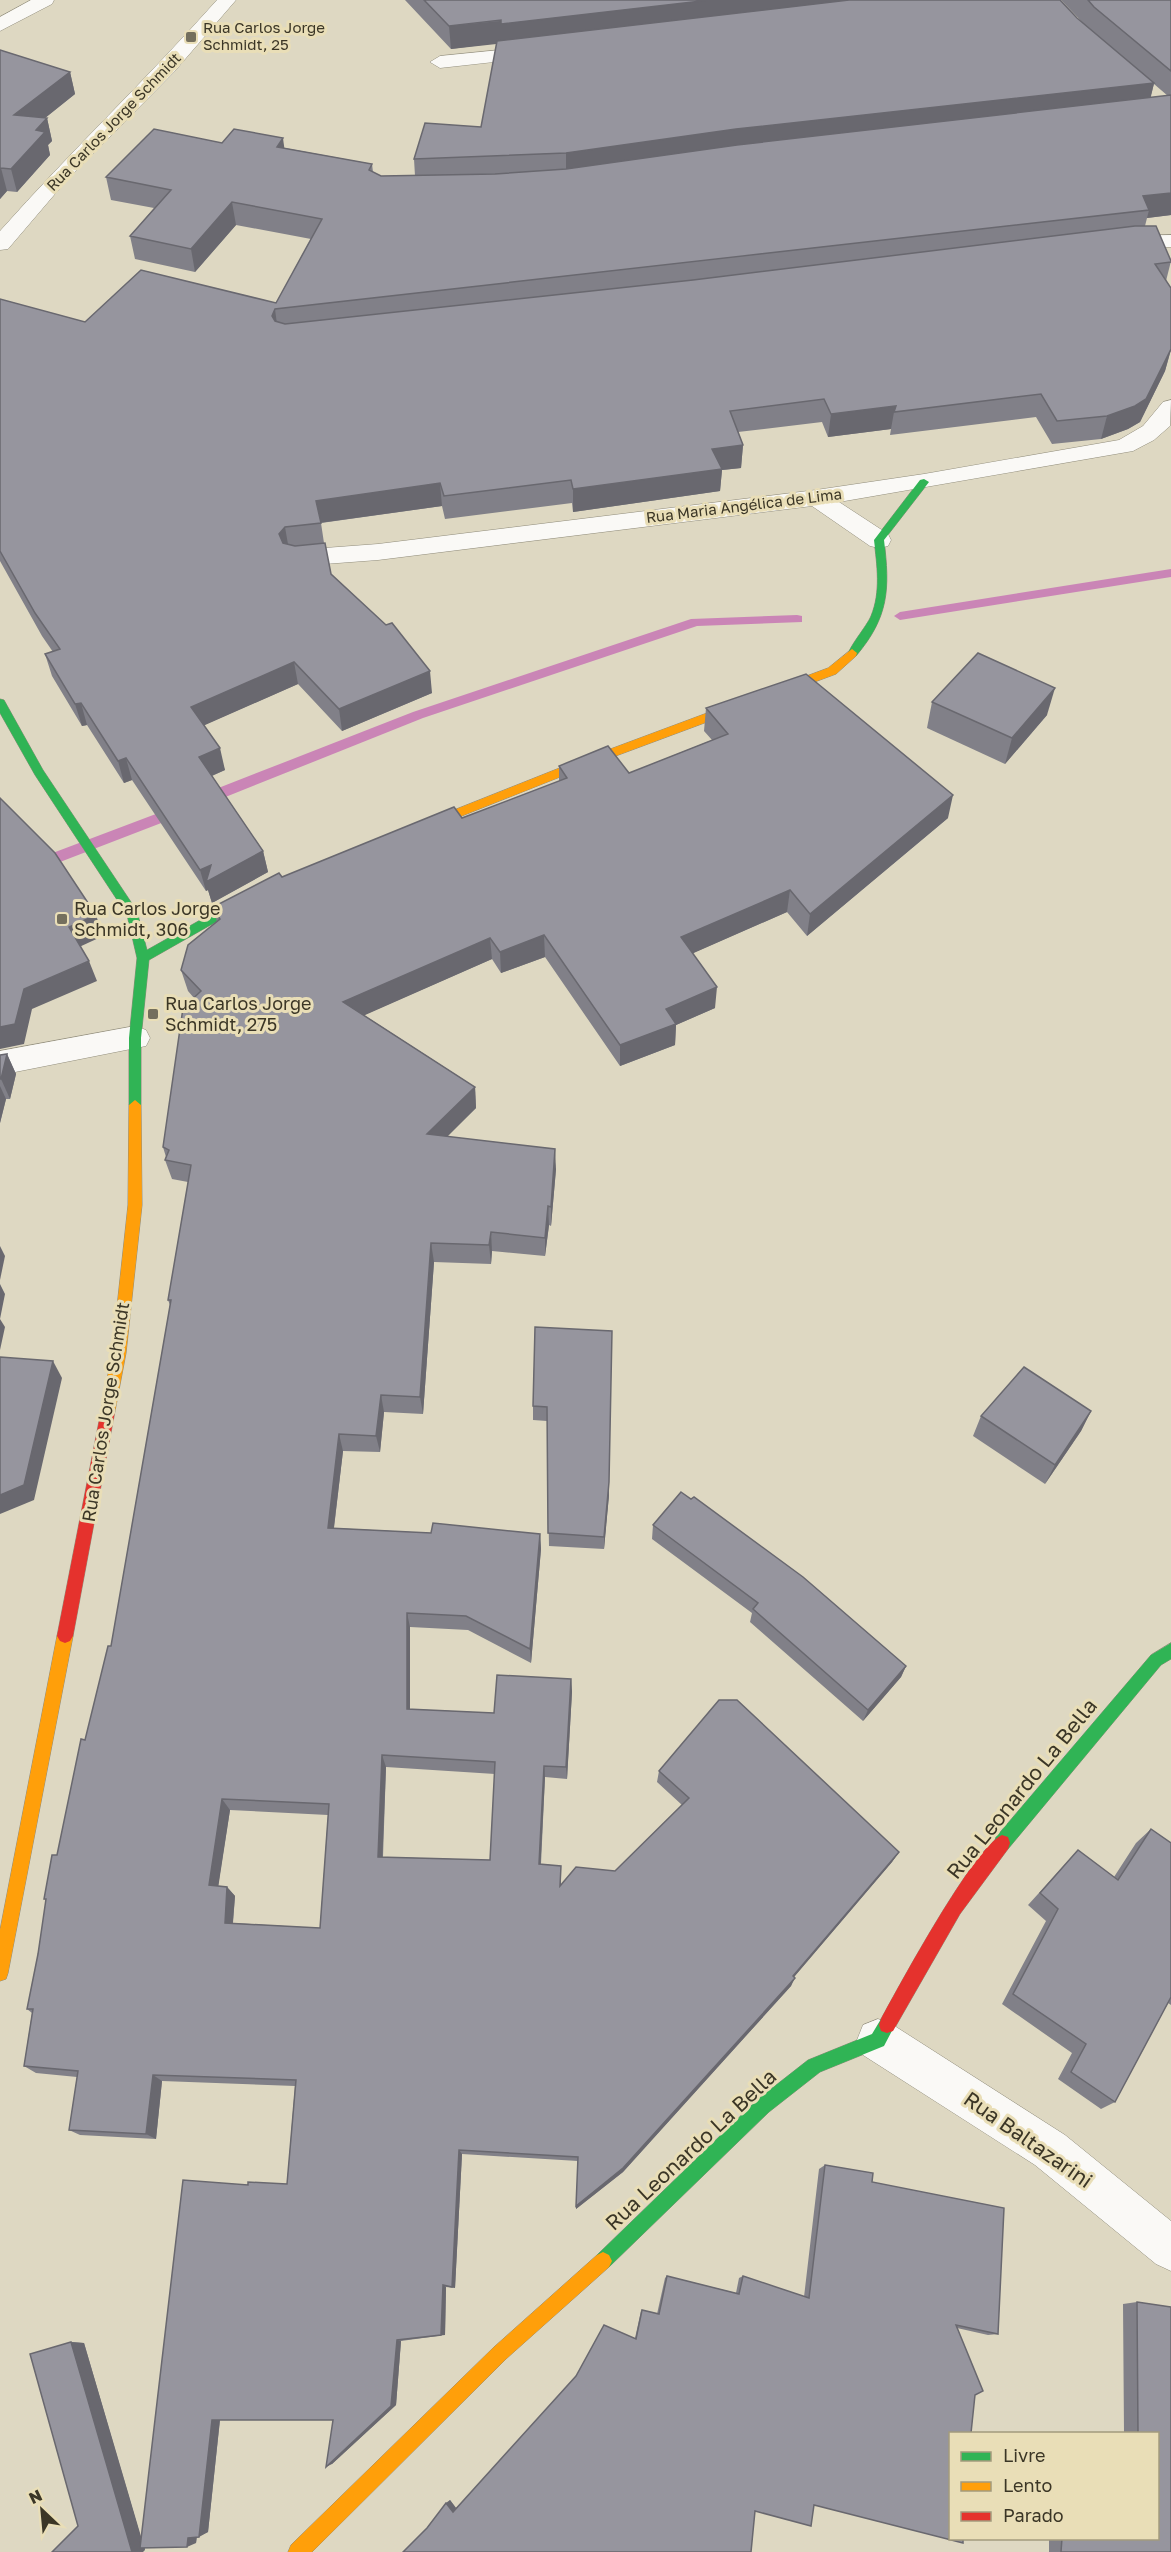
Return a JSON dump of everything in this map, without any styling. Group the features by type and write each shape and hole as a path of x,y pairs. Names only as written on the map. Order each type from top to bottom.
{"street":[{"path":"0,25 45,0"},
{"name":"Rua Carlos Jorge Schmidt","path":"0,244 59,177 167,68 227,0"},
{"path":"440,62 558,50"},
{"path":"1097,244 1171,242"},
{"name":"Rua Maria Angélica de Lima","path":"298,558 378,552 816,498 924,482 1125,446 1146,436 1163,423 1171,407"},
{"path":"405,834 566,770 832,670 873,630 880,611 885,582 879,540 924,482"},
{"path":"816,498 879,540"},
{"name":"Rua Carlos Jorge Schmidt","path":"0,703 45,782 133,914 143,958 135,1038 135,1205 119,1353 0,1973"},
{"path":"143,958 201,922 265,890"},
{"path":"0,1063 135,1038"},
{"name":"Rua Leonardo La Bella","path":"298,2552 500,2353 621,2245 762,2106 814,2066 878,2040 934,1939 984,1865 1156,1660 1171,1650"},
{"name":"Rua Baltazarini","path":"878,2040 1050,2150 1171,2249"}],"building":[{"path":"424,0 710,0 501,24 501,20 449,26"},
{"path":"849,0 1060,0 1077,18 1154,83 736,129 566,153 414,159 425,123 481,127 497,41"},
{"path":"1088,0 1171,0 1171,71 1094,7"},
{"path":"0,50 70,72 14,115 47,118 36,130 45,132 11,169 0,169"},
{"path":"1171,95 1171,193 1143,196 1149,210 275,309 272,316 275,321 285,324 693,280 1135,226 1156,226 1171,261 1155,264 1171,288 1171,349 1146,399 1135,406 1107,416 1057,421 1041,394 894,412 896,406 831,414 824,399 730,411 743,445 712,449 722,469 573,489 571,480 444,496 440,483 316,501 321,523 285,527 279,534 283,543 295,546 325,543 331,574 386,625 392,623 430,671 339,709 294,662 191,707 220,748 199,757 263,851 206,882 211,865 200,870 126,758 118,761 81,703 75,704 45,654 60,649 35,613 0,551 0,299 85,322 141,270 276,303 322,219 232,202 191,249 130,236 171,190 106,177 154,129 222,143 234,129 283,138 277,147 372,164 369,170 381,176 495,174 566,169 737,145"},
{"path":"978,653 1055,688 1012,738 932,702"},
{"path":"806,674 953,795 810,914 790,890 681,937 717,987 666,1009 676,1024 620,1045 544,935 500,952 490,938 343,1002 475,1087 427,1134 555,1149 551,1207 548,1206 545,1238 491,1232 489,1245 431,1243 420,1397 381,1395 376,1436 339,1434 328,1528 431,1533 433,1523 540,1534 530,1649 466,1616 407,1613 407,1709 494,1713 497,1675 571,1679 566,1767 544,1766 539,1864 561,1866 560,1886 576,1867 615,1871 689,1798 659,1771 719,1700 737,1700 899,1852 793,1976 795,1978 623,2168 576,2206 578,2157 459,2150 452,2287 443,2285 441,2335 397,2340 391,2406 326,2467 333,2420 212,2420 199,2537 188,2538 187,2547 140,2548 183,2180 248,2185 248,2182 287,2184 296,2080 153,2075 146,2134 69,2130 78,2071 24,2066 33,2009 27,2009 38,1954 52,1855 57,1855 81,1739 85,1740 108,1646 111,1646 171,1300 168,1300 191,1165 165,1160 169,1150 163,1147 183,1008 201,991 181,970 188,945 220,919 213,907 279,873 282,877 454,807 462,818 567,778 559,766 608,746 629,773 728,734 706,708","holes":["382,1755 495,1762 490,1860 378,1857","222,1799 329,1804 320,1928 225,1923 227,1887 209,1885"]},
{"path":"0,798 55,853 96,915 69,927 89,961 24,989 15,1024 0,1027"},
{"path":"7,1054 1,1079 0,1079 0,1055"},
{"path":"535,1327 612,1331 609,1482 604,1537 548,1533 547,1407 533,1406"},
{"path":"0,1357 53,1361 24,1485 0,1495"},
{"path":"1024,1367 1091,1411 1055,1465 981,1416"},
{"path":"681,1492 691,1499 694,1497 803,1577 906,1666 868,1710 753,1609 758,1603 653,1525"},
{"path":"1151,1829 1171,1843 1171,1997 1115,2102 1071,2072 1086,2044 1013,1994 1058,1909 1040,1893 1078,1850 1118,1880"},
{"path":"825,2165 873,2173 872,2182 1004,2208 998,2334 956,2325 983,2391 975,2395 971,2432 949,2432 949,2539 814,2505 811,2526 755,2511 751,2552 403,2552 427,2528 446,2503 453,2512 576,2376 604,2325 636,2339 642,2310 659,2314 667,2276 739,2294 743,2276 809,2298"},
{"path":"1137,2302 1171,2307 1171,2552 1061,2552 1062,2540 1159,2540 1159,2432 1138,2432"},
{"path":"71,2342 132,2552 52,2552 78,2526 30,2354"}],"waterway":[{"path":"900,616 1171,573"},
{"path":"203,800 418,715 696,622 797,619"},
{"path":"0,884 55,858 177,811"}],"traffic: fast":[{"path":"852,653 872,627 878,614 882,587 879,540 924,482"},
{"path":"0,703 39,772 133,914 143,958 135,1038 135,1105"},
{"path":"143,958 254,895"},
{"path":"1002,1843 1156,1660 1171,1650"},
{"path":"603,2261 763,2106 814,2066 878,2040 887,2025"}],"traffic: slow":[{"path":"415,830 566,770 832,671 852,653"},
{"path":"108,1411 119,1353 135,1205 135,1105"},
{"path":"0,1973 65,1636"},
{"path":"298,2552 500,2353 603,2261"}],"traffic: jam":[{"path":"65,1636 108,1411"},
{"path":"887,2025 954,1908 1002,1843"}],"place":[{"name":"Rua Carlos Jorge Schmidt, 25","path":"191,37"},
{"name":"Rua Carlos Jorge Schmidt, 306","path":"62,919"},
{"name":"Rua Carlos Jorge Schmidt, 275","path":"153,1014"}]}
